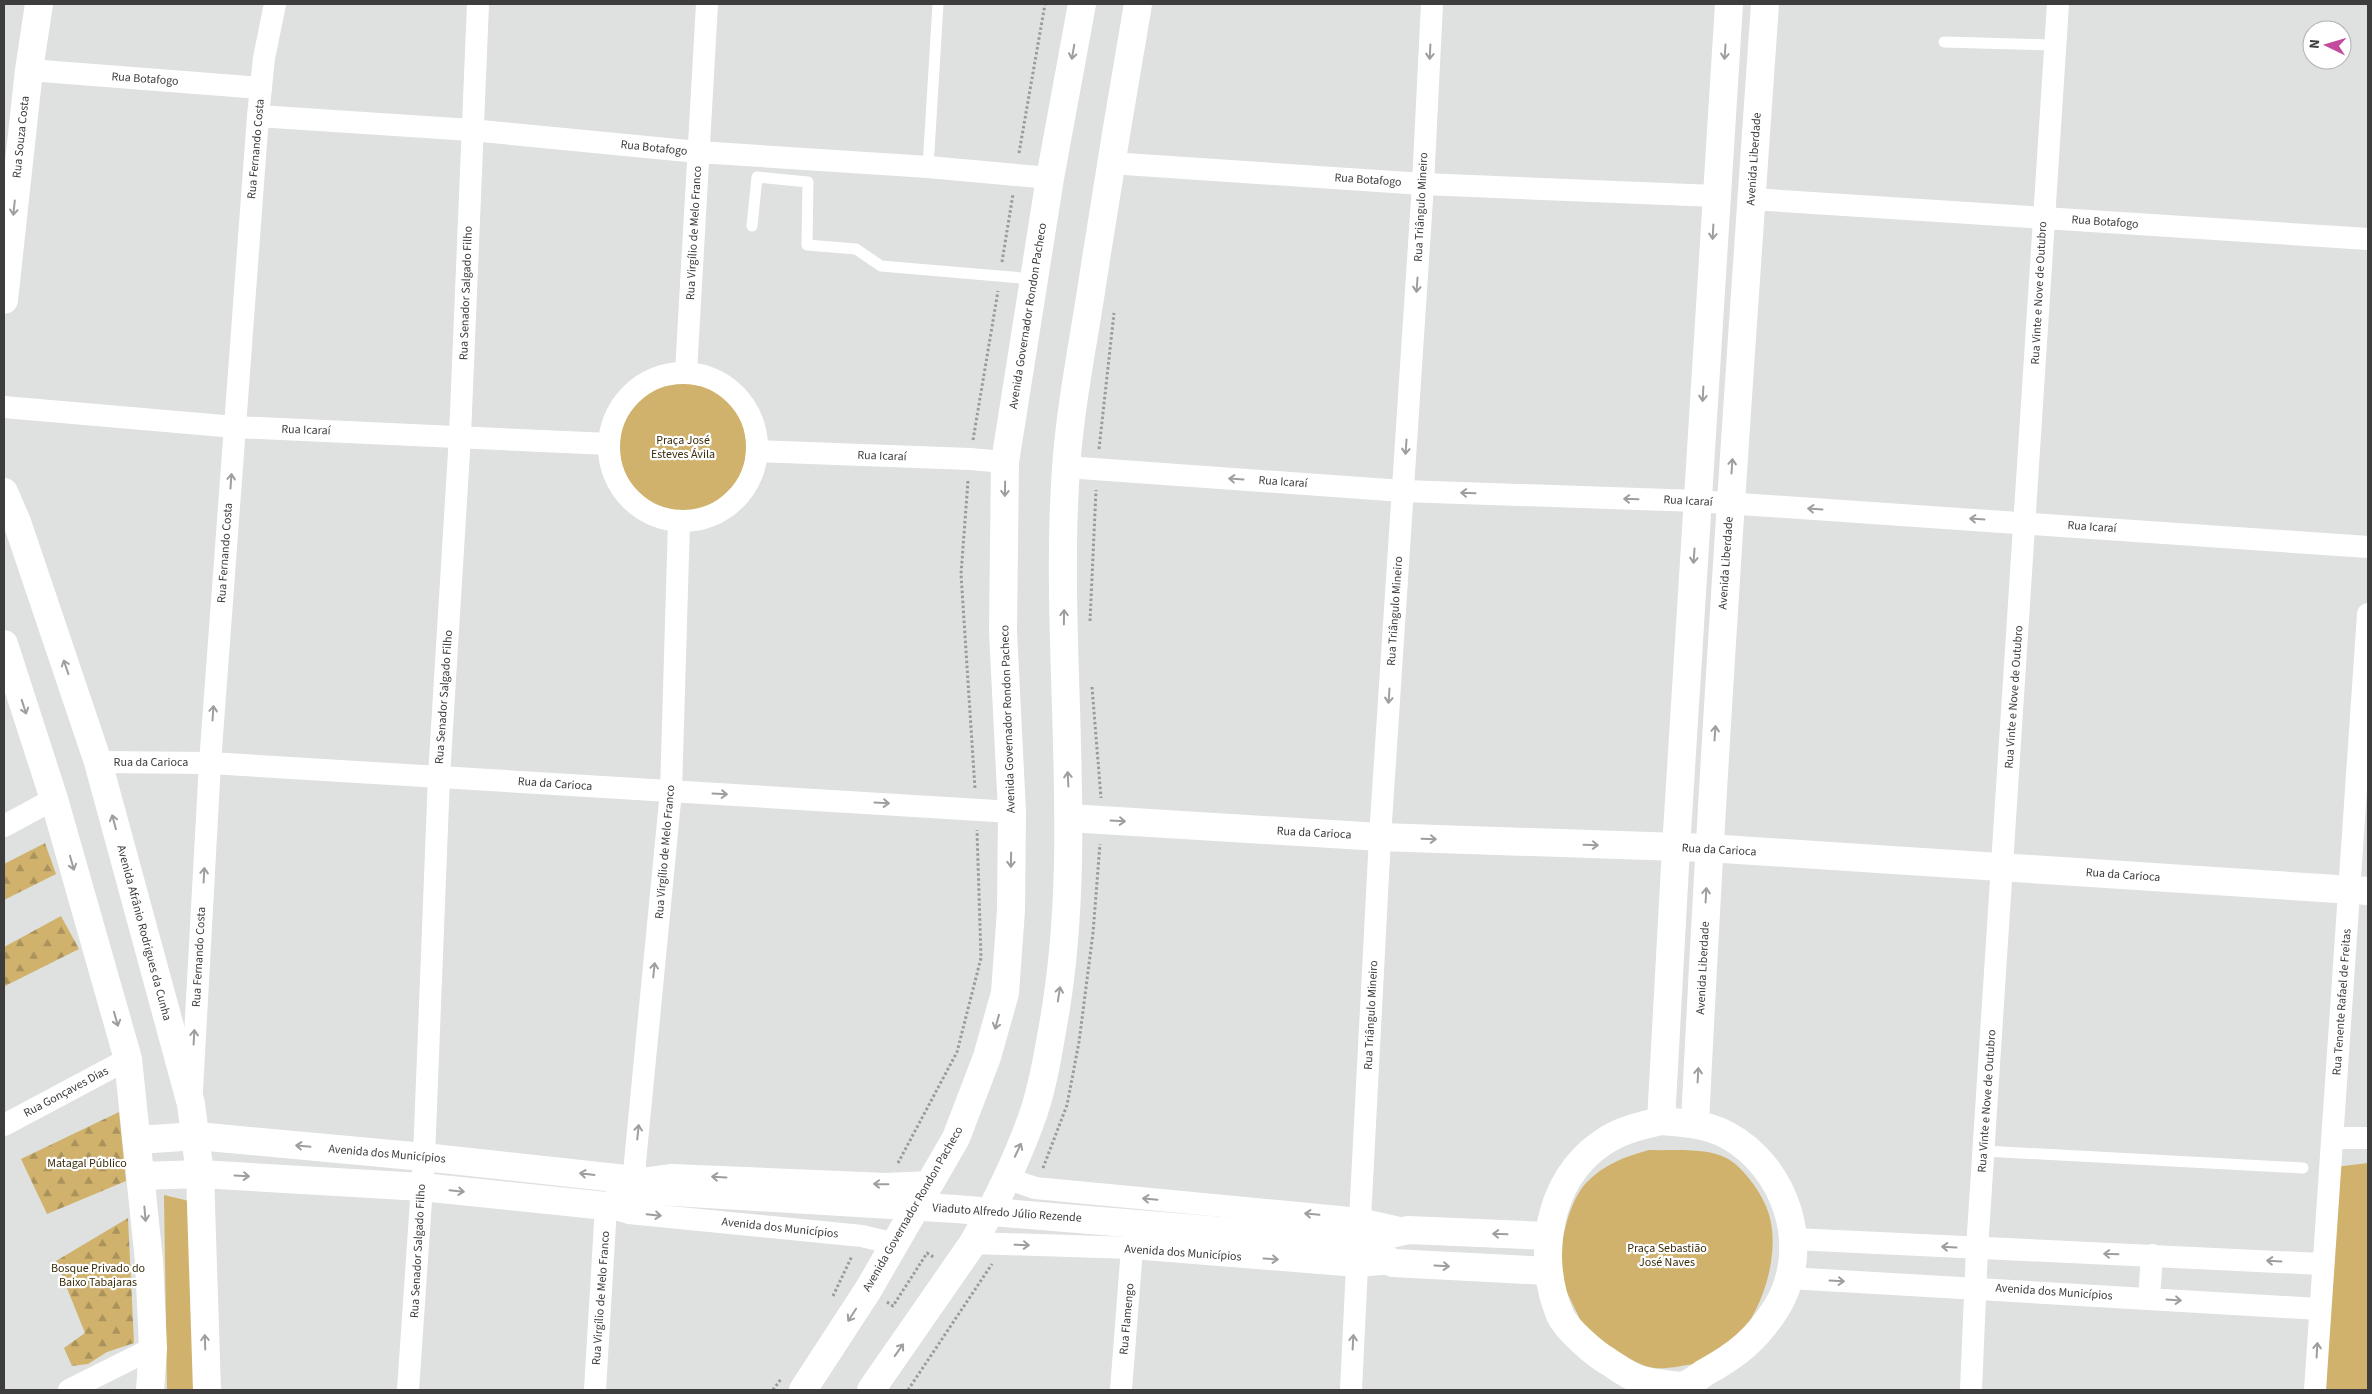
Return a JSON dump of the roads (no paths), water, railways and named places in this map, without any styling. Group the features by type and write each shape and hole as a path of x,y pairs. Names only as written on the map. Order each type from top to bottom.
{"street":[{"name":"Rua Souza Costa","path":"4,293 29,70 39,4"},
{"name":"Rua Fernando Costa","path":"191,1104 210,763 258,116 264,58 275,4"},
{"name":"Rua Senador Salgado Filho","path":"408,1390 424,1157 439,776 460,436 478,4"},
{"name":"Rua Virgílio de Melo Franco","path":"686,372 707,4"},
{"name":"Avenida Governador Rondon Pacheco","path":"794,1382 852,1281 895,1244 956,1138 987,1057 1005,993 1011,910 1012,812 1003,631 1005,462 1050,178 1082,4"},
{"path":"871,1390 973,1244 1006,1178 1031,1122 1049,1048 1060,991 1067,907 1069,818 1063,638 1066,467 1079,366 1110,163 1138,4"},
{"name":"Rua Triângulo Mineiro","path":"1351,1390 1380,837 1423,184 1432,4"},
{"path":"1661,1121 1715,196 1729,4"},
{"name":"Avenida Liberdade","path":"1696,1124 1708,848 1729,504 1765,4"},
{"name":"Rua Vinte e Nove de Outubro","path":"1971,1390 1977,1248 2058,4"},
{"name":"Rua Botafogo","path":"29,70 261,88"},
{"name":"Rua Botafogo","path":"258,116 472,130 698,152 928,167 1050,178"},
{"name":"Rua Botafogo","path":"1110,163 1423,184 1715,196"},
{"name":"Rua Botafogo","path":"1752,198 2368,240"},
{"path":"686,372 709,377 730,388 746,406 755,428 758,451 753,474 741,494 724,510 702,520 679,522 657,518 636,506 621,489 611,468 608,444 613,421 624,401 642,385 663,375 686,372"},
{"name":"Rua Icaraí","path":"4,407 235,427 608,444"},
{"name":"Rua Icaraí","path":"758,451 1005,462"},
{"name":"Rua Icaraí","path":"1066,467 1403,491 1697,501 2368,546"},
{"name":"Avenida Afrânio Rodrigues da Cunha","path":"4,492 10,526 98,762 191,1104 197,1136 200,1174 207,1390"},
{"name":"Rua Virgílio de Melo Franco","path":"646,1186 636,1152 671,791 679,522"},
{"name":"Rua Tenente Rafael de Freitas","path":"2315,1390 2322,1264 2333,1138 2359,891 2368,614"},
{"path":"4,644 54,798 128,1059 138,1140 153,1348 150,1390"},
{"name":"Rua da Carioca","path":"98,762 210,763 976,808 1012,812"},
{"path":"4,826 54,798"},
{"name":"Rua da Carioca","path":"1069,818 1380,837 1708,848 2359,891"},
{"name":"Rua Gonçaves Dias","path":"4,1125 128,1059"},
{"path":"1661,1121 1696,1124 1726,1134 1753,1152 1774,1177 1788,1207 1794,1239 1789,1278 1777,1306 1744,1350 1683,1388 1637,1384 1593,1352 1561,1317 1548,1271 1548,1236 1560,1192 1577,1165 1601,1143 1622,1132 1661,1121"},
{"name":"Avenida dos Municípios","path":"138,1140 197,1136 424,1157 646,1186"},
{"path":"2333,1138 2368,1138"},
{"name":"Avenida dos Municípios","path":"141,1176 200,1174 422,1187 606,1206 629,1213 862,1236 895,1244"},
{"name":"Avenida dos Municípios","path":"606,1206 672,1175 886,1184 930,1182"},
{"name":"Avenida dos Municípios","path":"1006,1178 1036,1188 1081,1192 1358,1242 1394,1263 1548,1271"},
{"path":"816,1181 837,1193 843,1210 838,1223 816,1231"},
{"name":"Viaduto Alfredo Júlio Rezende","path":"646,1186 1358,1242"},
{"path":"1074,1247 1056,1234 1057,1210 1067,1198 1081,1192"},
{"name":"Rua Virgílio de Melo Franco","path":"595,1390 606,1206"},
{"name":"Avenida dos Municípios","path":"973,1244 1132,1248 1358,1242 1408,1230 1548,1236"},
{"path":"1794,1239 2322,1264"},
{"name":"Rua Flamengo","path":"1121,1390 1132,1248"},
{"path":"2149,1298 2152,1255"},
{"name":"Avenida dos Municípios","path":"1789,1278 1975,1287 2319,1309"},
{"path":"69,1390 153,1348"}],"lane":[{"path":"928,167 938,4"},
{"path":"1944,42 2055,45"},
{"path":"752,226 758,177 808,182 806,245 856,249 880,266 1034,279"},
{"path":"1984,1151 2302,1168"}],"park label":[{"name":"Praça José Esteves Ávila","path":"683,447"},
{"name":"Matagal Público","path":"87,1163"},
{"name":"Praça Sebastião José Naves","path":"1667,1255"},
{"name":"Bosque Privado do Baixo Tabajaras","path":"98,1275"}]}
